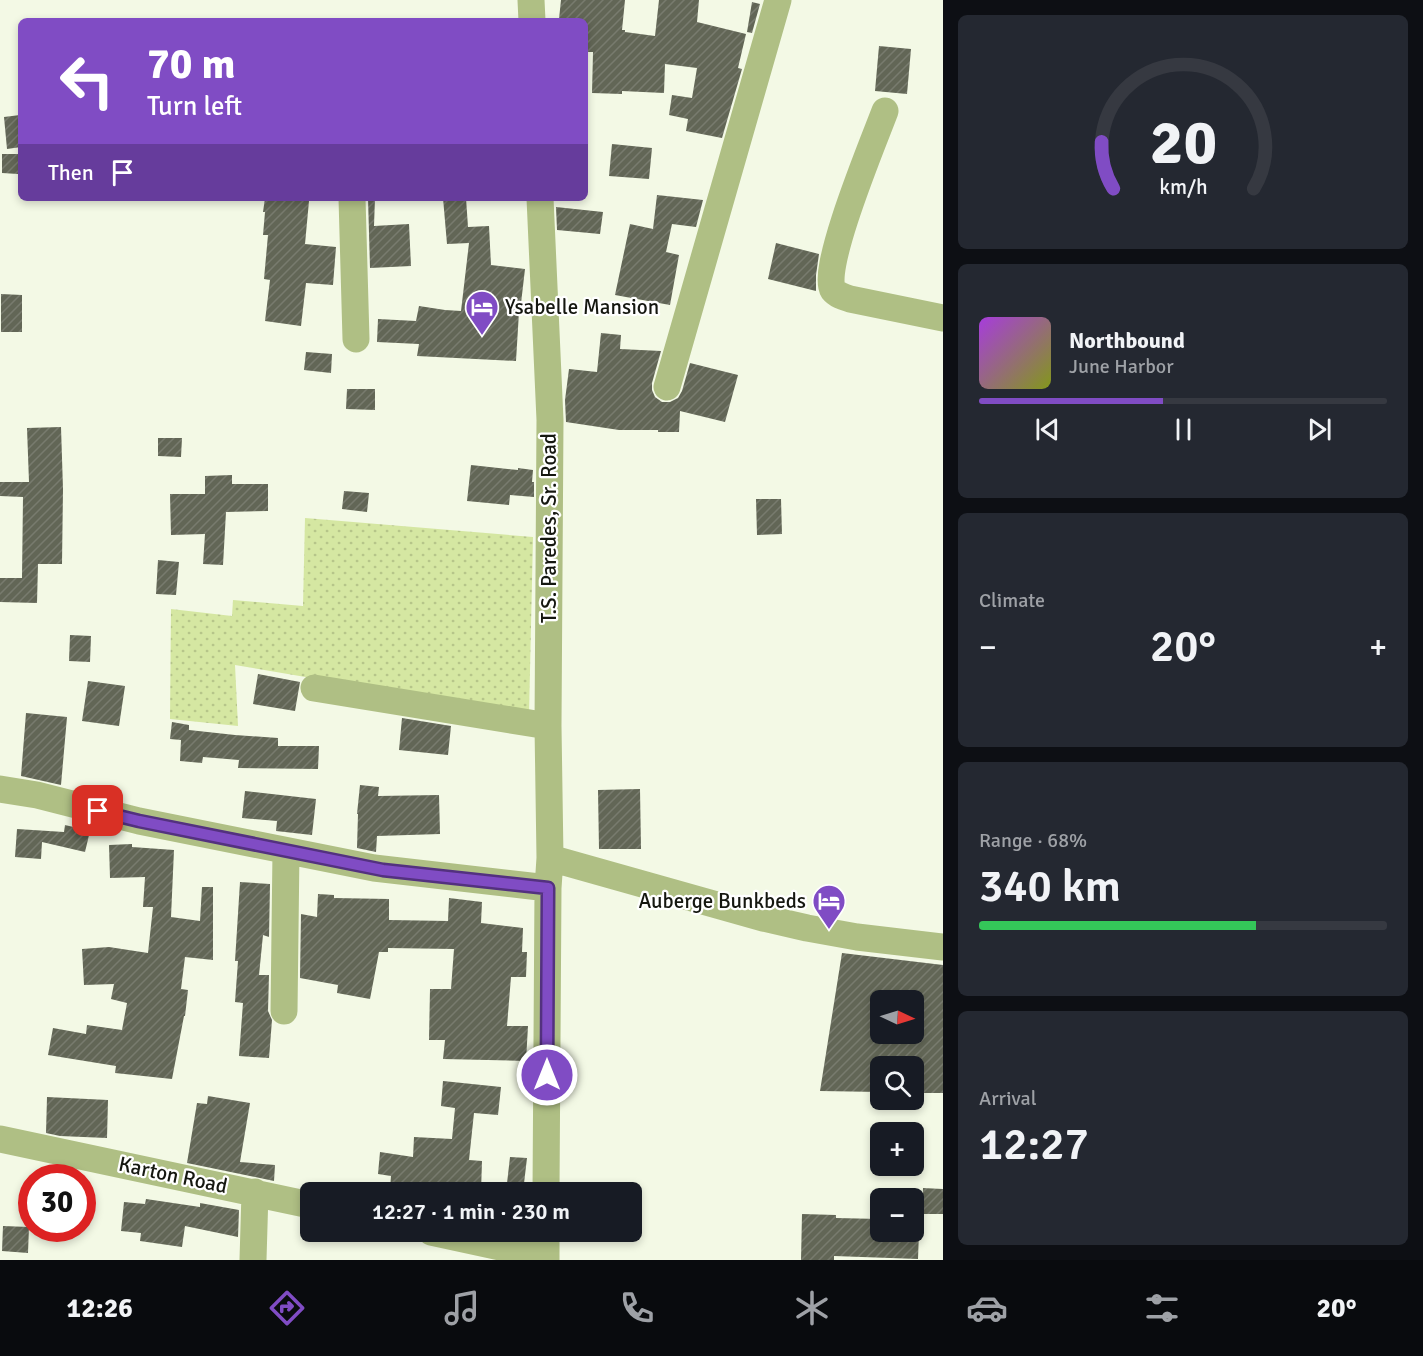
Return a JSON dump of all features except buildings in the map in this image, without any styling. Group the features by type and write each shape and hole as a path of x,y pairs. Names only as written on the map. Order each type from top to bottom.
{"street":[{"path":"531,0 532,18"},
{"path":"667,387 778,0"},
{"path":"885,111 843,226 832,270 833,290 849,298 943,318"},
{"path":"352,201 356,339"},
{"name":"T.S. Paredes, Sr. Road","path":"540,201 550,420 550,858 546,1182"},
{"path":"314,688 549,726"},
{"path":"0,789 37,795 139,821 383,870 548,888"},
{"path":"284,1011 286,851"},
{"path":"550,858 763,918 807,928 857,937 943,947"},
{"name":"Karton Road","path":"0,1139 300,1203"},
{"path":"253,1260 255,1192"},
{"path":"495,1242 546,1250"}],"green space":[{"path":"305,518 533,537 529,715 235,665 238,726 170,719 171,609 232,616 233,600 303,606"}],"place":[{"name":"Ysabelle Mansion","path":"482,336"},
{"name":"Auberge Bunkbeds","path":"829,930"}],"route":[{"path":"98,811 383,870 548,888 547,1075"}]}
